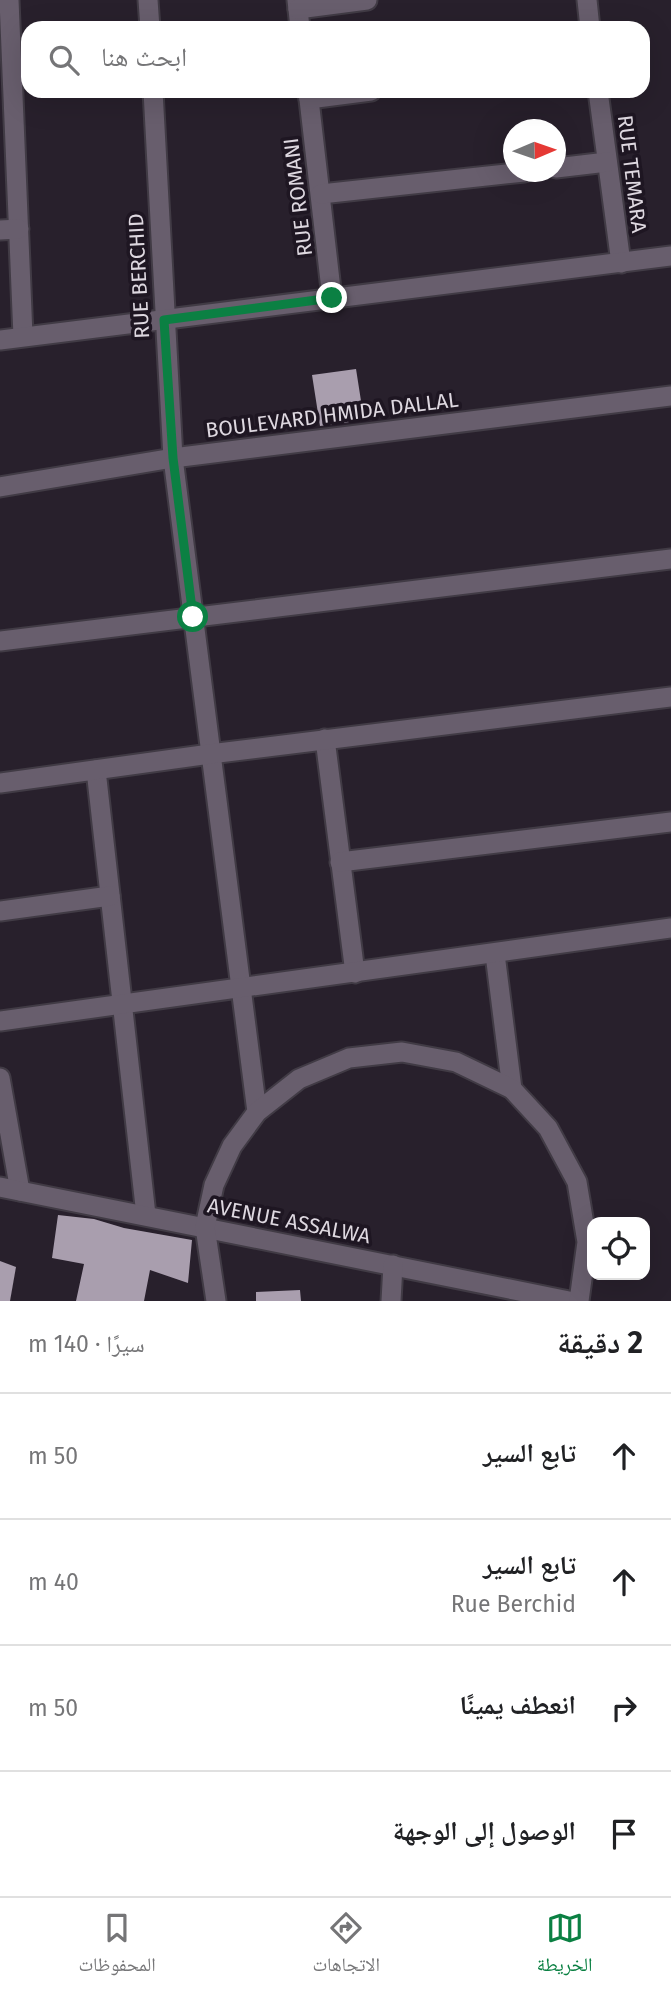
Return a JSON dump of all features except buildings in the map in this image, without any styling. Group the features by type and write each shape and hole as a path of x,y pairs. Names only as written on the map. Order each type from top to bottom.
{"street":[{"path":"148,0 150,21"},
{"path":"298,12 367,0"},
{"path":"587,0 589,21"},
{"path":"6,5 10,229 23,336"},
{"name":"RUE BERCHID","path":"153,98 173,458 257,1112"},
{"name":"RUE ROMANI","path":"309,98 332,298"},
{"name":"RUE TEMARA","path":"599,98 621,263"},
{"path":"566,167 607,162"},
{"path":"321,194 503,174"},
{"path":"0,340 671,256"},
{"name":"BOULEVARD HMIDA DALLAL","path":"0,486 173,458 671,396"},
{"path":"0,641 671,559"},
{"path":"0,783 326,739 671,697"},
{"path":"326,739 355,973"},
{"path":"96,770 146,1215"},
{"path":"340,862 671,822"},
{"path":"0,911 110,896"},
{"path":"0,1021 671,928"},
{"path":"495,954 512,1089"},
{"path":"216,1301 205,1227 214,1185 232,1146 257,1112 299,1079 349,1058 402,1052 456,1062 512,1089 548,1128 577,1182 587,1242 579,1301"},
{"path":"0,1078 20,1191"},
{"name":"AVENUE ASSALWA","path":"0,1187 569,1301"},
{"path":"391,1301 393,1265"}],"route":[{"path":"193,617 173,458 164,320 332,298"}]}
